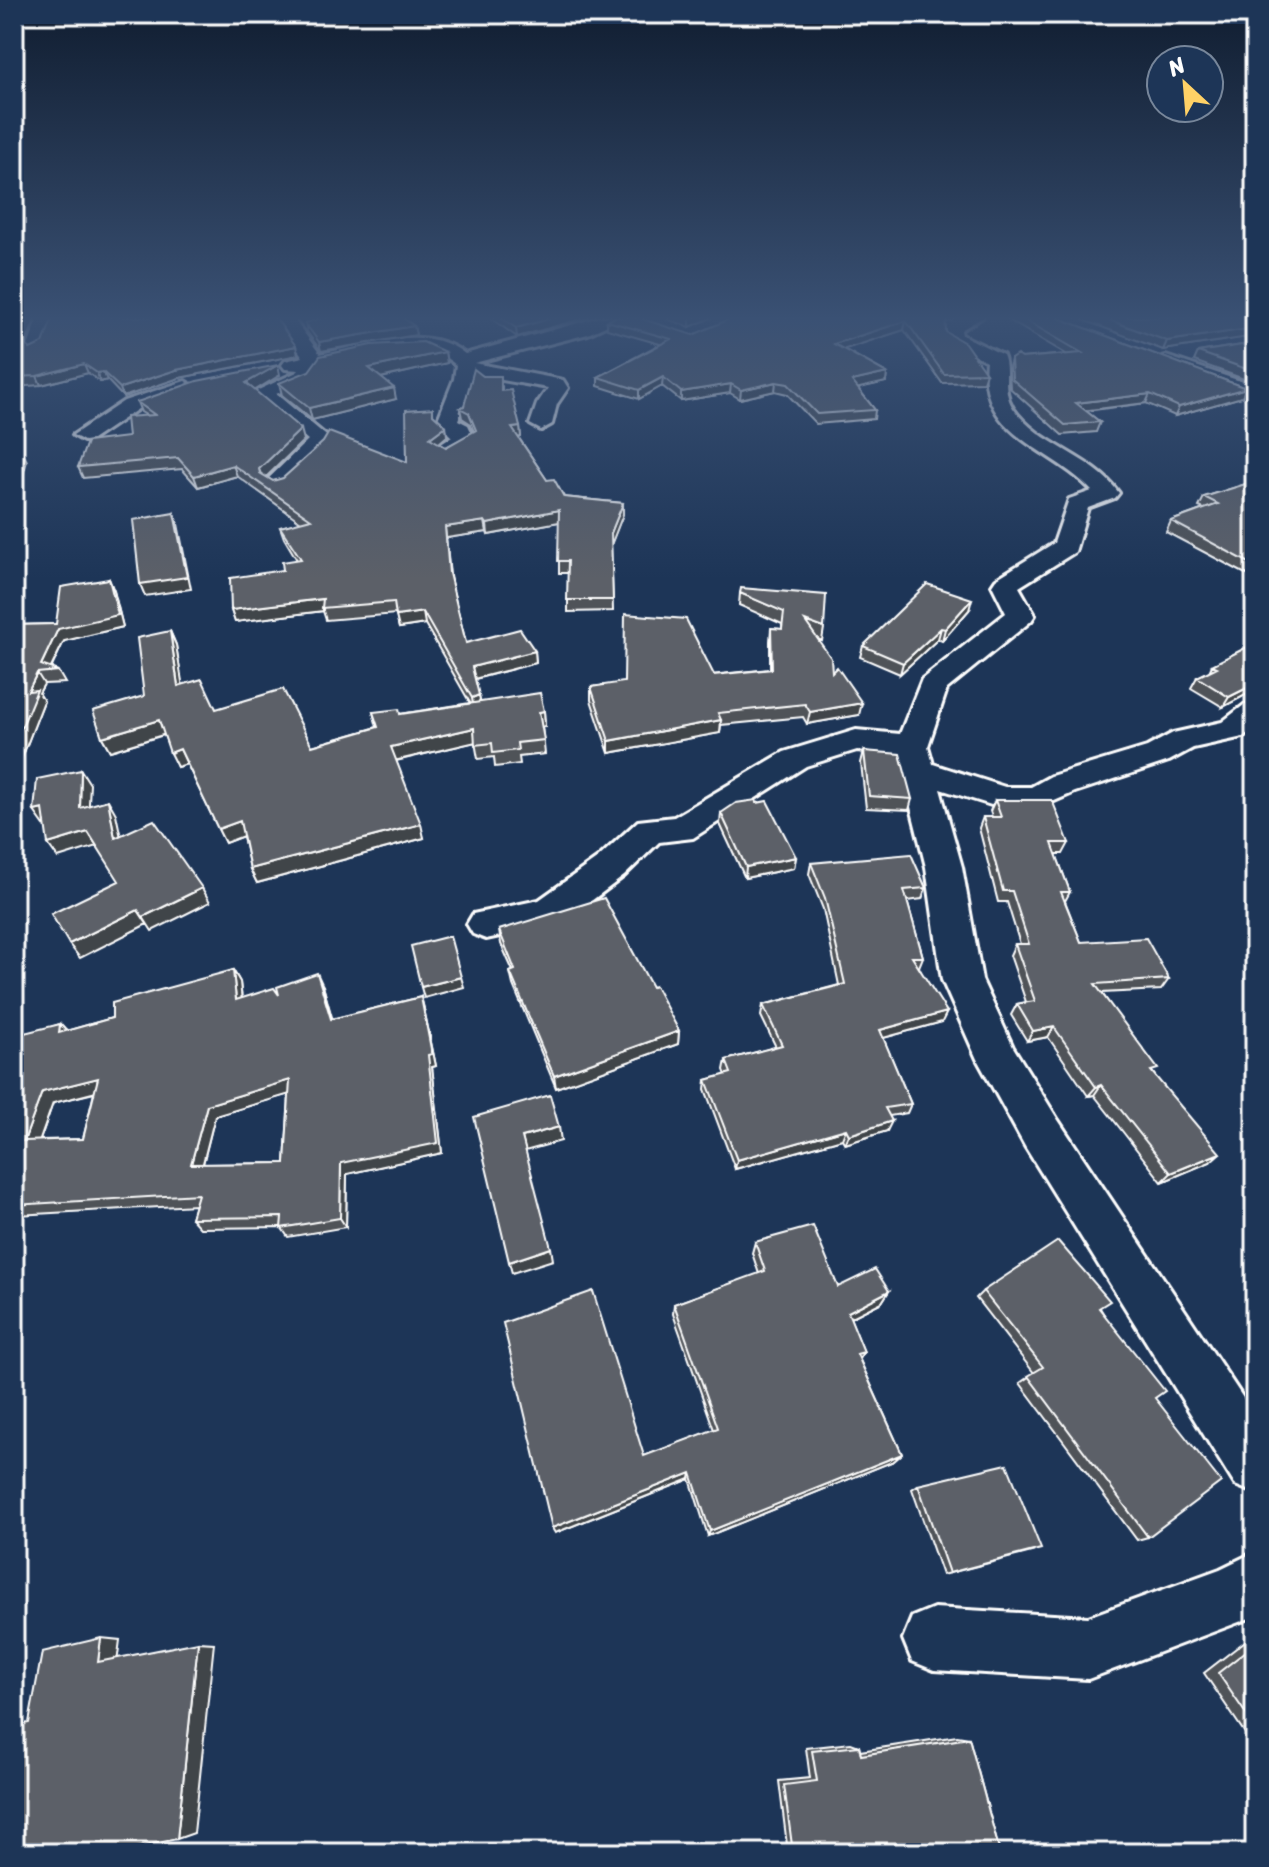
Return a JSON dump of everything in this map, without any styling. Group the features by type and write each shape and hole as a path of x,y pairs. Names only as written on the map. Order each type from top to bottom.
{"street":[{"path":"84,435 134,404"},
{"path":"276,404 319,439 316,446 276,482"},
{"path":"446,448 464,440 460,430 447,422 452,404"},
{"path":"541,424 547,404"},
{"path":"999,404 1020,427 1083,469 1107,493 1077,504 1066,547 1005,585 1021,615 933,685 916,759 944,867 962,980 998,1059 1106,1238 1255,1465"},
{"path":"486,924 549,913 611,867 650,830 681,829 795,759 856,740 916,759 1004,798 1036,798 1063,784 1158,754 1184,740 1232,730 1255,712"},
{"path":"934,1639 1088,1648 1237,1593 1255,1582"}],"building":[{"path":"140,404 271,404 301,429 259,469 273,481 283,478 323,442 329,432 407,462 406,410 433,408 433,414 446,426 430,438 446,447 476,430 469,413 460,408 465,404 514,404 520,427 512,428 547,480 554,479 564,497 623,503 611,533 613,600 567,600 568,561 558,561 559,510 487,524 485,521 445,527 449,573 466,643 520,629 535,651 472,667 479,695 472,698 423,612 396,616 394,602 322,608 323,599 231,610 230,578 283,570 282,562 301,559 280,527 311,519 233,465 194,476 178,458 78,467 87,442 128,437 126,417 155,415"},
{"path":"304,404 325,404 309,408"},
{"path":"807,404 870,404 875,410 817,414"},
{"path":"1041,404 1077,404 1100,422 1065,425"},
{"path":"22,451 14,478 14,452"},
{"path":"1255,481 1255,566 1171,521 1218,504 1204,497"},
{"path":"174,513 187,577 140,584 133,520"},
{"path":"109,579 118,615 58,629 41,665 58,671 37,673 28,691 37,690 14,746 14,625 56,624 61,587"},
{"path":"927,584 972,599 945,629 941,628 903,663 863,646"},
{"path":"741,588 826,595 824,628 805,621 831,658 832,672 837,667 862,703 810,712 805,704 718,713 721,720 609,741 591,687 624,682 625,614 686,619 714,675 772,669 771,628 782,629 784,612 740,593"},
{"path":"170,631 178,686 202,679 216,709 283,689 312,746 378,727 373,712 399,709 400,714 540,693 544,711 539,712 544,740 517,743 518,750 493,753 492,743 475,745 474,728 391,747 421,824 250,869 240,821 218,829 180,749 170,753 159,720 102,737 93,711 144,696 137,638"},
{"path":"1255,643 1255,684 1229,697 1197,677 1217,667 1212,665"},
{"path":"864,751 900,754 912,799 869,796"},
{"path":"81,770 80,808 108,800 115,838 154,820 202,888 143,917 138,910 69,944 51,914 119,881 88,832 48,844 43,809 34,811 37,779"},
{"path":"756,800 757,803 767,801 796,857 746,867 721,813 736,803"},
{"path":"995,800 1052,800 1069,843 1052,843 1070,892 1061,892 1081,942 1146,938 1169,979 1095,984 1158,1069 1151,1071 1220,1153 1171,1173 1101,1085 1096,1087 1054,1027 1033,1031 1017,1004 1035,1001 1015,944 1029,944 1012,891 1003,891 983,817 1001,817"},
{"path":"911,854 926,888 904,890 923,957 912,957 947,1012 880,1030 911,1104 885,1108 892,1121 849,1135 846,1129 737,1160 706,1080 731,1073 726,1060 782,1045 763,1005 845,984 825,898 811,863"},
{"path":"604,898 679,1031 554,1076 510,972 515,970 499,930"},
{"path":"450,936 461,977 421,987 411,946"},
{"path":"233,970 236,1000 274,988 279,995 277,987 317,973 331,1019 421,997 432,1054 428,1055 438,1143 341,1163 340,1218 281,1228 282,1217 191,1218 198,1194 14,1205 14,1039 23,1037 24,1033 60,1024 59,1033 112,1018 112,1003","holes":["98,1078 83,1139 24,1141 42,1092","290,1080 285,1163 191,1164 207,1105"]},
{"path":"550,1095 559,1127 522,1137 551,1248 509,1262 474,1117"},
{"path":"813,1226 838,1287 875,1269 889,1291 848,1312 864,1352 857,1354 902,1454 710,1531 691,1473 552,1528 503,1323 593,1291 644,1456 718,1428 674,1304 765,1271 755,1242"},
{"path":"1058,1241 1110,1301 1099,1308 1165,1391 1155,1398 1221,1482 1148,1537 1028,1376 1043,1367 983,1291"},
{"path":"1007,1464 1041,1549 949,1573 918,1485"},
{"path":"101,1638 98,1662 198,1642 177,1839 112,1853 14,1853 14,1726 29,1723 42,1652"},
{"path":"1255,1644 1255,1727 1218,1673"},
{"path":"969,1738 1000,1853 793,1853 784,1785 817,1781 812,1751 859,1746 861,1755"}]}
